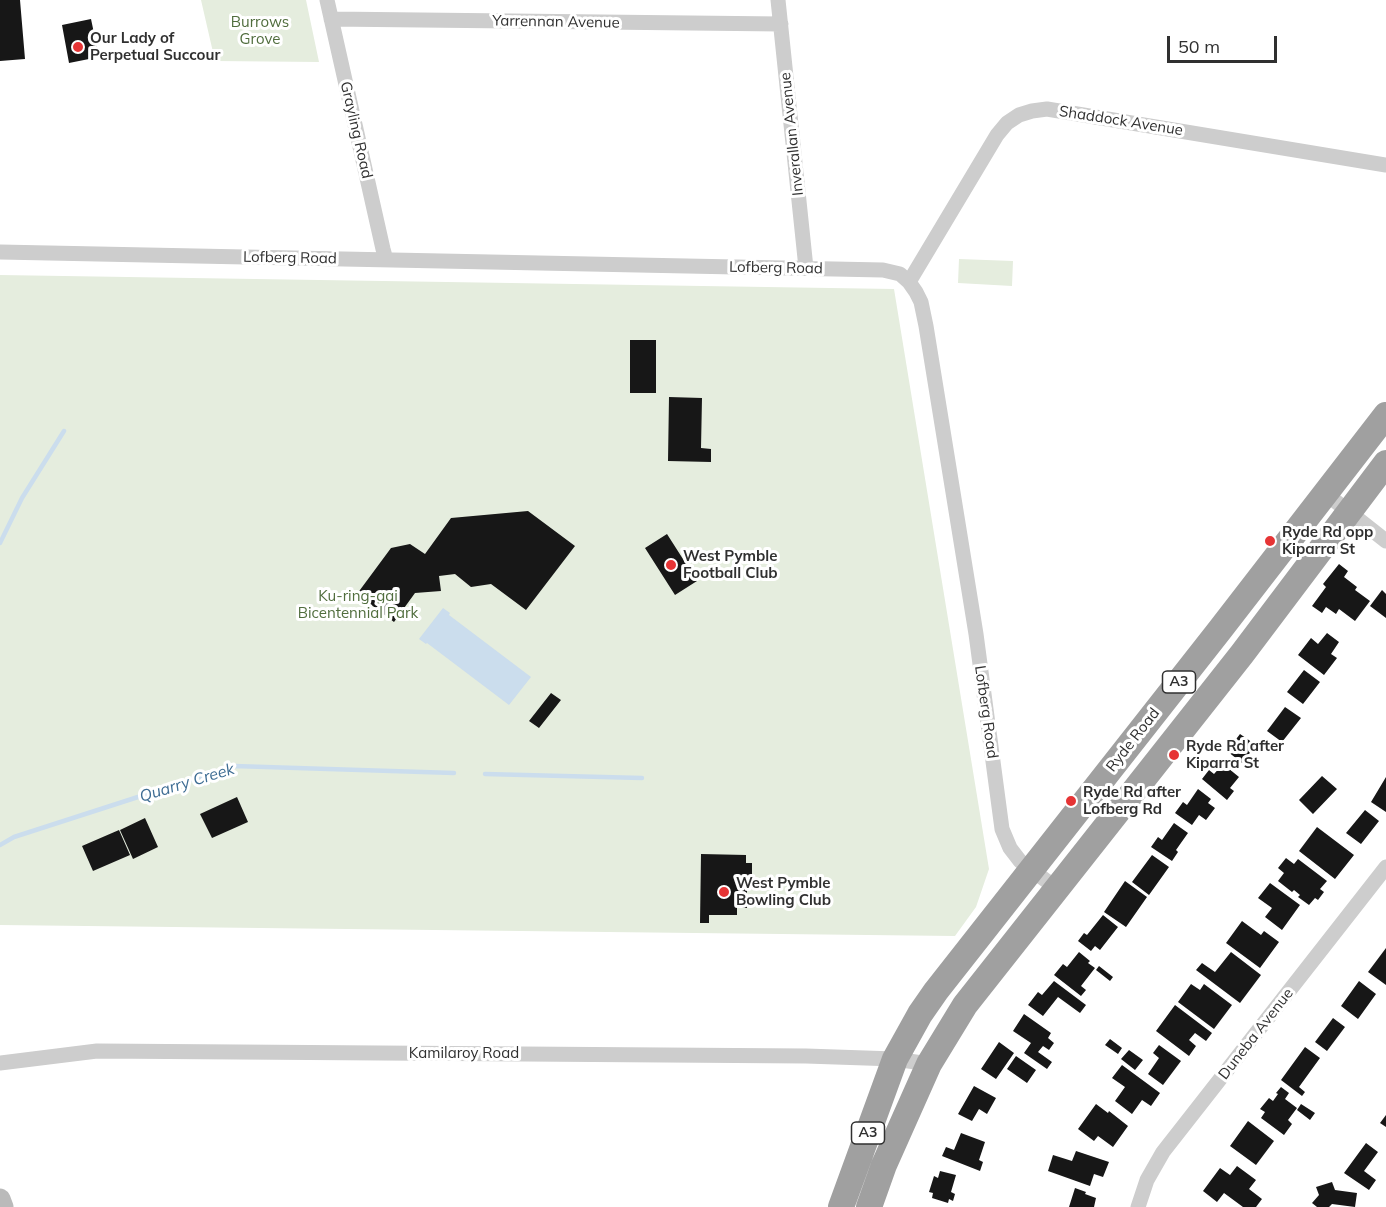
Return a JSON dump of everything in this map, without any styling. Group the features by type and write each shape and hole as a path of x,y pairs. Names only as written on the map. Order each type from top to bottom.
{"highway":[{"name":"Ryde Road","path":"842,1207 895,1059 920,1014 1386,415"},
{"name":"Ryde Road","path":"869,1207 929,1064 965,1005 1242,654 1386,463"}],"main road":[{"path":"0,1199 3,1207"}],"street":[{"name":"Grayling Road","path":"327,0 386,260"},
{"name":"Inverallan Avenue","path":"778,0 806,268"},
{"name":"Yarrennan Avenue","path":"331,19 781,24"},
{"name":"Shaddock Avenue","path":"909,282 998,135 1007,123 1019,115 1032,111 1047,109 1386,165"},
{"name":"Lofberg Road","path":"0,252 806,268 882,270 900,274 916,292 921,302 926,326 976,634 1002,829 1010,848 1020,861 1056,888"},
{"path":"1325,493 1386,541"},
{"name":"Duneba Avenue","path":"1138,1207 1147,1180 1163,1152 1386,867"},
{"name":"Kamilaroy Road","path":"0,1063 97,1051 795,1056 895,1059 929,1064"}],"green space":[{"name":"Burrows Grove","path":"201,0 306,0 319,62 215,61"},
{"path":"959,259 1013,261 1012,286 958,283"},
{"name":"Ku-ring-gai Bicentennial Park","path":"0,275 894,289 989,869 976,907 955,936 0,925"}],"water":[{"path":"443,608 450,613 449,615 531,677 509,705 419,639"}],"building":[{"path":"0,0 20,0 25,59 0,61"},
{"path":"91,19 99,57 69,63 62,25"},
{"path":"630,340 656,340 656,393 630,393"},
{"path":"669,397 702,398 701,448 711,449 711,462 668,461"},
{"path":"528,511 575,546 526,610 491,584 471,587 455,574 439,576 441,591 415,593 394,622 357,594 391,548 410,544 425,554 451,518"},
{"name":"West Pymble Football Club","path":"667,534 697,581 675,595 645,548"},
{"path":"1339,564 1348,571 1344,577 1357,587 1355,590 1370,601 1355,621 1339,609 1336,614 1326,607 1322,613 1312,606 1326,587 1323,584"},
{"path":"1382,590 1386,594 1386,618 1370,606"},
{"path":"1327,633 1339,642 1331,654 1337,658 1324,675 1298,655 1311,638 1318,644"},
{"path":"1304,670 1320,682 1303,704 1287,692"},
{"path":"551,693 561,700 539,728 529,721"},
{"path":"1285,707 1301,718 1282,742 1267,731"},
{"path":"1240,734 1256,745 1242,763 1227,751"},
{"path":"1223,764 1239,777 1230,788 1234,791 1227,800 1202,779 1209,770 1214,774"},
{"path":"1322,776 1337,789 1313,814 1299,800"},
{"path":"1386,777 1386,812 1371,802"},
{"path":"1198,789 1211,799 1208,803 1215,808 1206,820 1199,815 1192,825 1175,813 1183,802 1187,805"},
{"path":"237,797 248,822 212,838 200,814"},
{"path":"1365,810 1379,821 1361,844 1346,833"},
{"path":"145,818 158,847 133,859 120,830"},
{"path":"1174,823 1188,833 1176,850 1178,852 1172,861 1151,847 1158,837 1162,840"},
{"path":"1317,827 1354,855 1335,879 1299,851"},
{"path":"119,830 130,855 93,871 82,846"},
{"name":"West Pymble Bowling Club","path":"701,854 746,855 746,863 752,863 752,877 747,877 747,908 737,908 737,915 709,915 709,923 700,923"},
{"path":"1152,855 1169,867 1149,895 1132,882"},
{"path":"1286,858 1294,864 1298,859 1327,881 1320,889 1324,892 1318,900 1315,898 1309,905 1298,897 1300,895 1294,890 1292,892 1278,881 1284,873 1278,868"},
{"path":"1125,881 1147,897 1126,927 1104,912"},
{"path":"1270,883 1300,905 1282,930 1265,917 1272,908 1258,898"},
{"path":"1103,915 1118,927 1100,950 1095,946 1091,951 1078,941 1084,933 1087,935"},
{"path":"1242,921 1261,935 1264,931 1279,942 1260,968 1226,943"},
{"path":"1386,948 1386,985 1368,972"},
{"path":"1079,952 1095,968 1081,986 1086,990 1081,996 1054,975 1063,964 1067,967"},
{"path":"1231,952 1261,975 1240,1003 1196,970 1202,963 1215,972"},
{"path":"1099,966 1113,977 1110,981 1096,970"},
{"path":"1054,981 1086,1005 1080,1013 1058,997 1043,1016 1028,1005 1038,992 1042,995"},
{"path":"1359,981 1376,994 1358,1019 1341,1006"},
{"path":"1191,984 1200,990 1204,984 1232,1005 1214,1029 1178,1002"},
{"path":"1175,1005 1212,1033 1206,1041 1195,1033 1189,1040 1196,1046 1189,1056 1156,1031"},
{"path":"1024,1014 1051,1033 1048,1038 1054,1043 1049,1050 1043,1046 1038,1052 1052,1062 1047,1069 1024,1053 1031,1043 1013,1031"},
{"path":"1333,1018 1345,1027 1327,1051 1315,1042"},
{"path":"1110,1039 1122,1048 1118,1054 1105,1045"},
{"path":"999,1042 1014,1053 996,1079 981,1069"},
{"path":"1159,1045 1181,1061 1163,1085 1148,1074 1159,1058 1153,1053"},
{"path":"1305,1047 1320,1058 1299,1087 1305,1092 1302,1096 1281,1080"},
{"path":"1129,1050 1143,1060 1135,1070 1121,1059"},
{"path":"1016,1056 1036,1070 1027,1083 1007,1069"},
{"path":"1122,1065 1160,1093 1151,1106 1142,1100 1132,1114 1115,1101 1125,1087 1112,1078"},
{"path":"974,1086 996,1098 987,1114 979,1109 972,1121 958,1114"},
{"path":"1281,1087 1289,1093 1285,1099 1297,1108 1288,1120 1292,1124 1284,1135 1261,1118 1265,1112 1260,1109 1269,1098 1273,1101"},
{"path":"1096,1104 1128,1126 1113,1147 1098,1136 1094,1141 1078,1129"},
{"path":"1301,1104 1315,1113 1310,1120 1297,1110"},
{"path":"1386,1115 1386,1127 1380,1123"},
{"path":"1248,1121 1274,1141 1256,1165 1230,1146"},
{"path":"961,1133 985,1142 979,1160 983,1162 980,1171 942,1156 946,1147 954,1150"},
{"path":"1366,1143 1378,1152 1364,1171 1376,1180 1369,1190 1344,1173"},
{"path":"1076,1151 1109,1162 1103,1177 1094,1174 1090,1186 1048,1171 1053,1155 1072,1161"},
{"path":"1237,1166 1256,1180 1249,1189 1262,1199 1256,1207 1243,1207 1224,1193 1217,1202 1203,1191 1220,1168 1230,1175"},
{"path":"940,1171 956,1175 951,1192 955,1194 953,1201 949,1199 948,1203 932,1198 933,1193 929,1192 934,1176 938,1178"},
{"path":"1332,1182 1335,1190 1357,1193 1355,1207 1332,1204 1329,1207 1317,1207 1312,1203 1319,1195 1316,1187"},
{"path":"1075,1188 1096,1198 1094,1207 1069,1207"}],"waterway":[{"path":"0,543 22,498 64,431"},
{"name":"Quarry Creek","path":"0,845 14,837 234,766 454,773"},
{"name":"Quarry Creek","path":"485,774 642,778"}],"place":[{"name":"Our Lady of Perpetual Succour","path":"78,47"},
{"name":"Ryde Rd opp Kiparra St","path":"1270,541"},
{"name":"West Pymble Football Club","path":"671,565"},
{"name":"Ryde Rd after Kiparra St","path":"1174,755"},
{"name":"Ryde Rd after Lofberg Rd","path":"1071,801"},
{"name":"West Pymble Bowling Club","path":"724,892"}]}
